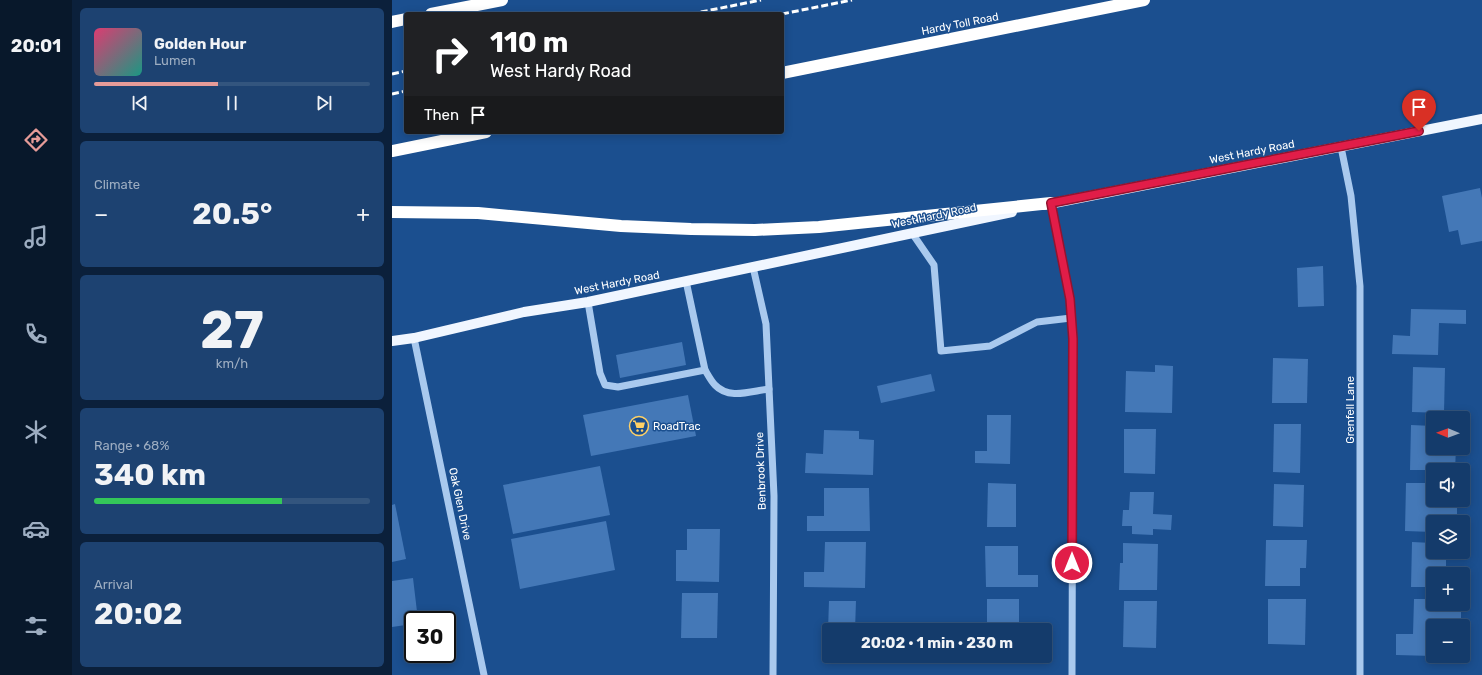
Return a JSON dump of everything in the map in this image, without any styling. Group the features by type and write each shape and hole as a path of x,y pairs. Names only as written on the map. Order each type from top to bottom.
{"highway":[{"path":"441,12 502,0"},
{"name":"Hardy Toll Road","path":"784,73 1144,0"},
{"path":"392,22 404,19"},
{"path":"392,151 476,134"},
{"path":"392,212 478,213 621,226 755,230 820,227 1051,203"}],"main road":[{"name":"West Hardy Road","path":"392,342 524,312 588,302 1051,203 1482,119"}],"street":[{"name":"Grenfell Lane","path":"1341,147 1351,196 1360,286 1360,675"},
{"path":"1051,203 1070,299 1073,339 1072,675"},
{"path":"912,233 934,265 941,350 990,346 1037,322 1071,318"},
{"name":"Benbrook Drive","path":"753,267 766,324 774,496 773,675"},
{"path":"686,281 704,370 714,385 723,392 731,394 769,389"},
{"path":"588,302 600,373 605,385 618,388 704,370"},
{"name":"Oak Glen Drive","path":"414,338 484,675"}],"building":[{"path":"1480,188 1482,198 1482,241 1461,245 1458,230 1449,232 1442,196"},
{"path":"1323,266 1324,306 1298,307 1297,268"},
{"path":"1411,309 1466,310 1466,324 1439,323 1438,355 1392,354 1393,335 1410,336"},
{"path":"682,342 686,365 620,378 616,355"},
{"path":"1273,358 1308,359 1307,403 1272,403"},
{"path":"1155,365 1173,366 1172,413 1125,412 1126,371 1155,372"},
{"path":"1413,367 1445,368 1444,411 1412,412"},
{"path":"931,374 935,391 881,403 877,386"},
{"name":"RoadTrac","path":"688,395 696,436 591,456 583,415"},
{"path":"987,415 1011,415 1010,464 975,463 975,451 987,451"},
{"path":"1274,424 1301,424 1300,473 1273,472"},
{"path":"1411,425 1426,426 1426,455 1456,455 1455,463 1426,463 1426,470 1410,470"},
{"path":"1124,429 1156,429 1155,474 1124,473"},
{"path":"824,430 859,431 859,439 874,440 873,475 805,473 806,453 823,454"},
{"path":"600,466 610,515 513,534 503,485"},
{"path":"988,483 1016,484 1016,527 987,527"},
{"path":"1406,483 1426,483 1426,507 1457,507 1457,515 1426,515 1426,532 1405,531"},
{"path":"1274,484 1304,485 1303,527 1273,526"},
{"path":"824,488 869,488 870,531 807,531 807,516 824,516"},
{"path":"1130,492 1154,492 1153,514 1172,515 1171,530 1153,529 1153,535 1132,534 1132,526 1122,526 1123,510 1129,510"},
{"path":"395,504 406,559 392,562 392,505"},
{"path":"606,521 615,570 520,589 511,539"},
{"path":"687,529 720,529 719,582 676,581 676,550 687,550"},
{"path":"1266,540 1307,540 1306,568 1300,568 1300,586 1265,586"},
{"path":"825,542 866,542 865,588 804,587 804,572 824,572"},
{"path":"1412,542 1426,543 1426,559 1446,559 1446,567 1426,567 1426,587 1411,587"},
{"path":"1123,543 1158,544 1157,590 1119,590 1120,563 1123,563"},
{"path":"985,546 1018,546 1018,575 1038,575 1038,587 986,587"},
{"path":"413,578 417,611 404,611 404,625 392,627 392,581"},
{"path":"682,593 718,593 717,638 681,638"},
{"path":"987,599 1019,599 1019,623 987,623"},
{"path":"1268,599 1306,599 1305,645 1268,644"},
{"path":"1414,599 1426,599 1426,611 1461,611 1461,619 1426,619 1426,656 1396,655 1396,634 1413,634"},
{"path":"829,601 856,601 855,623 828,623"},
{"path":"1124,601 1157,601 1156,648 1123,647"}],"railway":[{"path":"701,12 761,0"},
{"path":"784,14 852,0"},
{"path":"392,74 404,71"},
{"path":"392,94 404,91"}],"place":[{"name":"RoadTrac","path":"639,426"}],"route":[{"path":"1072,563 1073,339 1070,299 1051,203 1419,131"}]}
